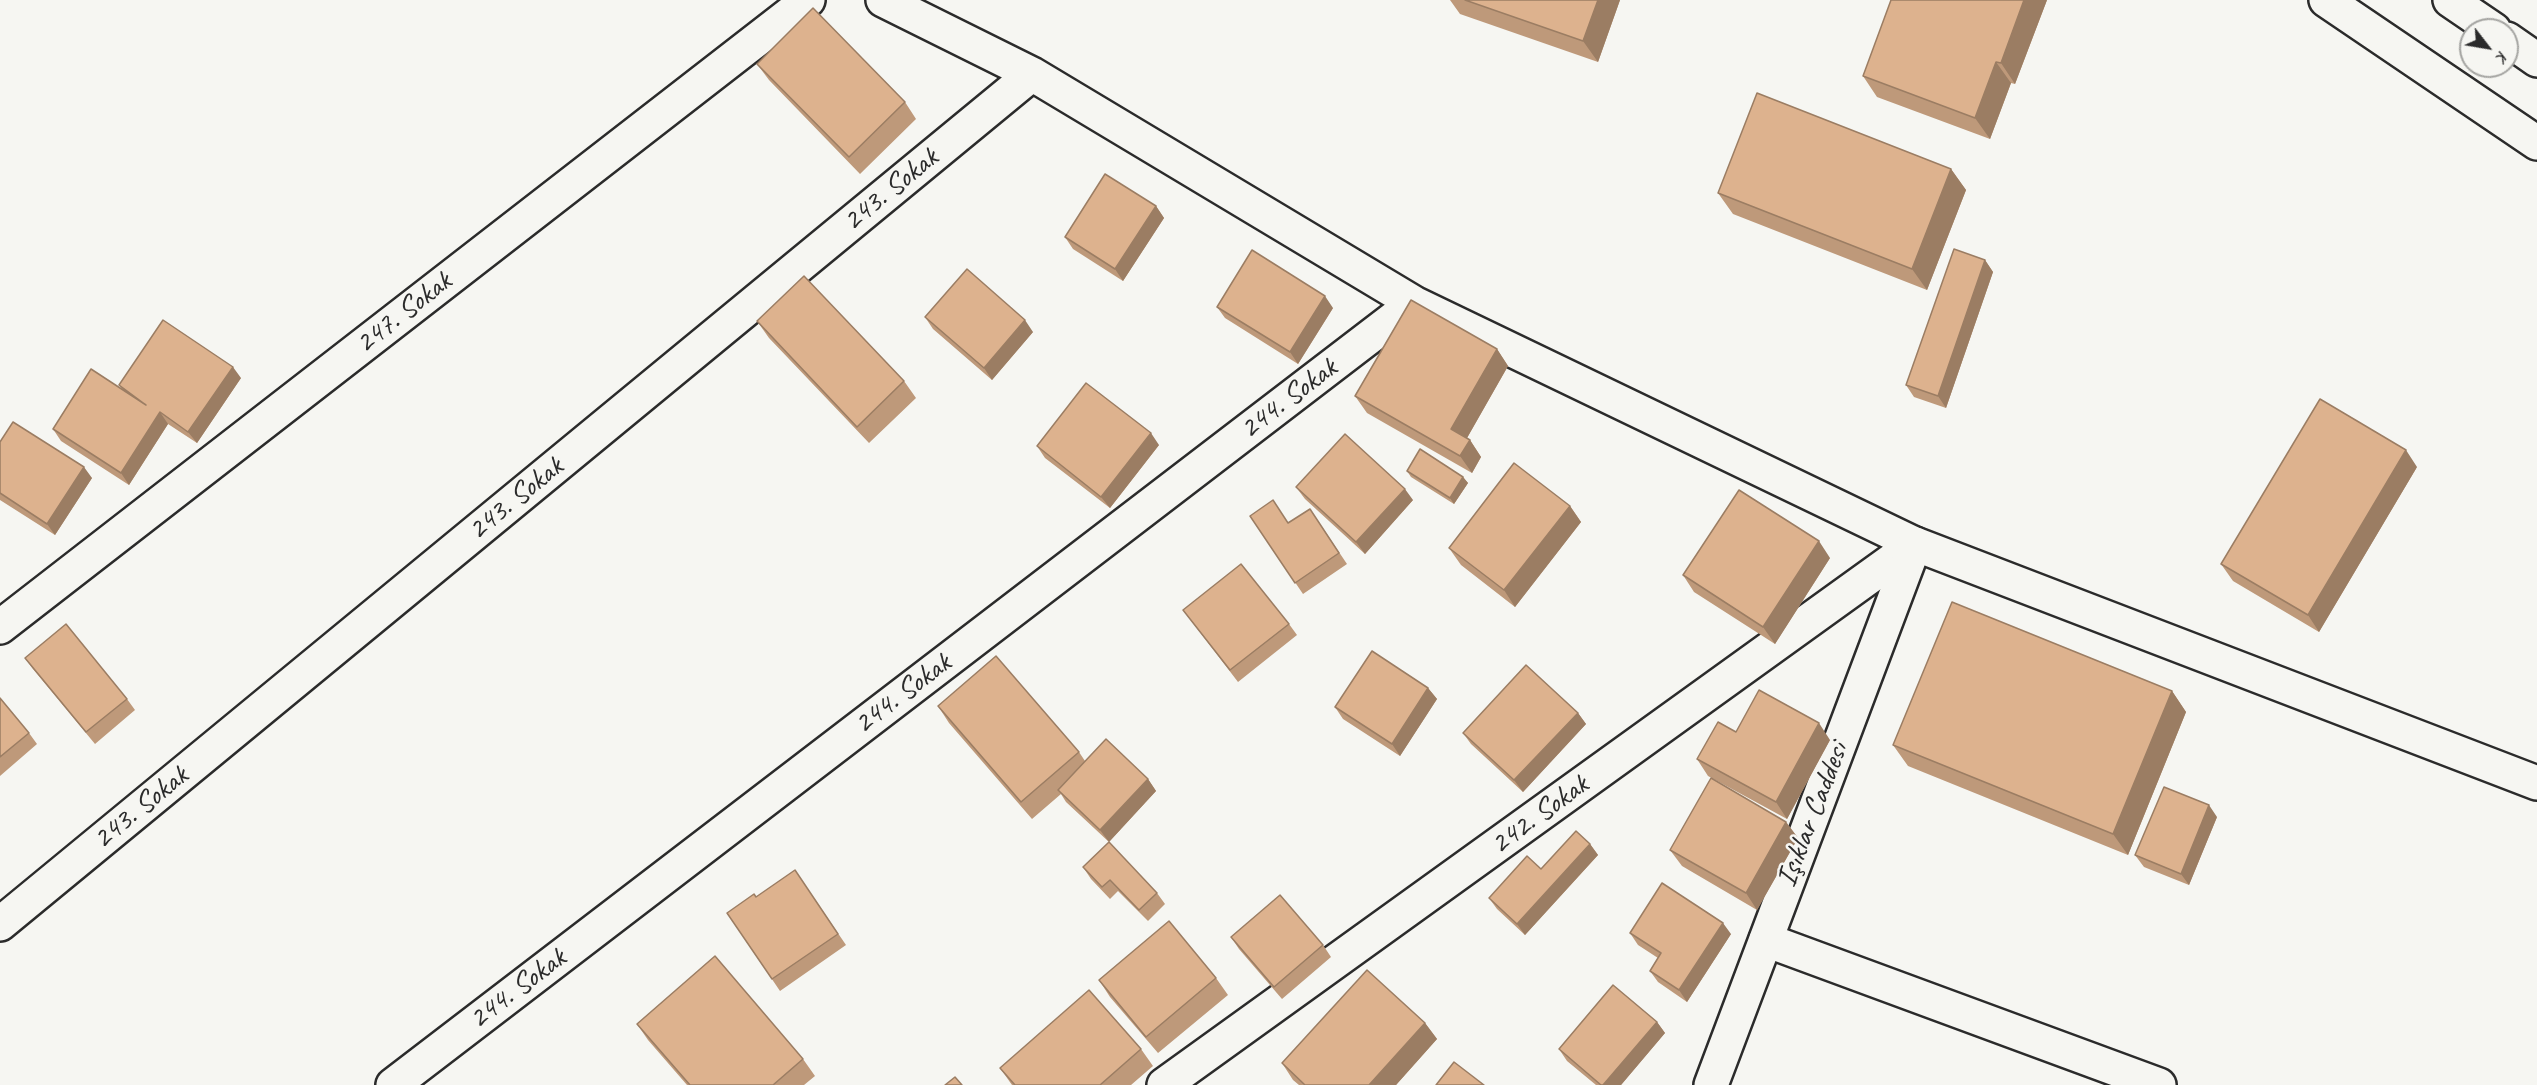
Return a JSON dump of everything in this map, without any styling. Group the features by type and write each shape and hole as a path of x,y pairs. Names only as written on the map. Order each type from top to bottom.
{"main road":[{"name":"247. Sokak","path":"0,627 808,0"},
{"path":"883,0 1032,74 1414,303 1915,544 2537,783"},
{"path":"2326,0 2537,143"},
{"path":"2450,0 2476,18"},
{"path":"2519,47 2537,60"},
{"name":"243. Sokak","path":"0,924 1032,74"},
{"name":"244. Sokak","path":"393,1085 1414,303"},
{"name":"Işıklar Caddesi","path":"1711,1085 1915,544"},
{"name":"242. Sokak","path":"1164,1085 1915,544"},
{"path":"1766,940 2159,1085"}],"building":[{"path":"1465,0 1598,0 1583,41"},
{"path":"1891,0 2024,0 2001,63 1996,62 1975,118 1863,76"},
{"path":"813,8 905,102 849,157 757,64"},
{"path":"1757,93 1951,169 1912,269 1718,193"},
{"path":"1105,174 1156,206 1115,269 1065,237"},
{"path":"1954,249 1985,260 1938,396 1906,385"},
{"path":"1252,250 1325,296 1290,352 1217,307"},
{"path":"967,269 1025,320 984,368 925,317"},
{"path":"804,276 904,381 857,427 757,321"},
{"path":"1411,300 1497,349 1451,429 1470,440 1460,456 1355,396"},
{"path":"163,320 233,367 188,432 160,412 121,473 53,429 91,369 146,405 119,385"},
{"path":"1086,383 1151,433 1101,497 1037,446"},
{"path":"2320,399 2406,450 2308,615 2221,564"},
{"path":"13,422 84,467 47,524 0,493 0,442"},
{"path":"1345,434 1405,489 1356,542 1296,487"},
{"path":"1420,449 1463,477 1450,498 1407,471"},
{"path":"1514,463 1570,506 1504,590 1449,548"},
{"path":"1739,490 1819,541 1763,627 1683,575"},
{"path":"1273,500 1288,523 1310,509 1339,553 1295,583 1250,516"},
{"path":"1241,564 1289,624 1230,670 1183,610"},
{"path":"1952,602 2172,691 2113,834 1893,745"},
{"path":"66,624 127,699 86,732 25,658"},
{"path":"1372,651 1428,688 1392,744 1335,707"},
{"path":"996,656 1079,752 1021,802 938,706"},
{"path":"1526,665 1578,713 1514,780 1463,733"},
{"path":"1759,690 1819,723 1776,802 1697,759 1718,722 1736,732"},
{"path":"0,698 29,733 0,757"},
{"path":"1106,739 1148,779 1100,830 1058,790"},
{"path":"1711,778 1786,822 1746,893 1670,850"},
{"path":"2164,787 2209,805 2181,874 2135,855"},
{"path":"1576,831 1590,844 1517,924 1489,898 1527,856 1541,869"},
{"path":"1109,842 1157,893 1139,910 1110,880 1102,887 1083,867"},
{"path":"795,870 838,934 772,979 727,913 754,894 756,897"},
{"path":"1662,883 1723,923 1679,990 1650,971 1661,953 1630,933"},
{"path":"1280,895 1323,945 1274,987 1231,937"},
{"path":"1169,921 1216,978 1146,1037 1099,980"},
{"path":"715,956 803,1059 773,1085 690,1085 637,1024"},
{"path":"1367,970 1425,1023 1369,1085 1305,1085 1282,1063"},
{"path":"1613,985 1657,1022 1601,1085 1559,1049"},
{"path":"1089,990 1141,1049 1100,1085 1015,1085 1000,1068"},
{"path":"1454,1062 1484,1085 1436,1085"},
{"path":"955,1077 962,1085 945,1085"}]}
